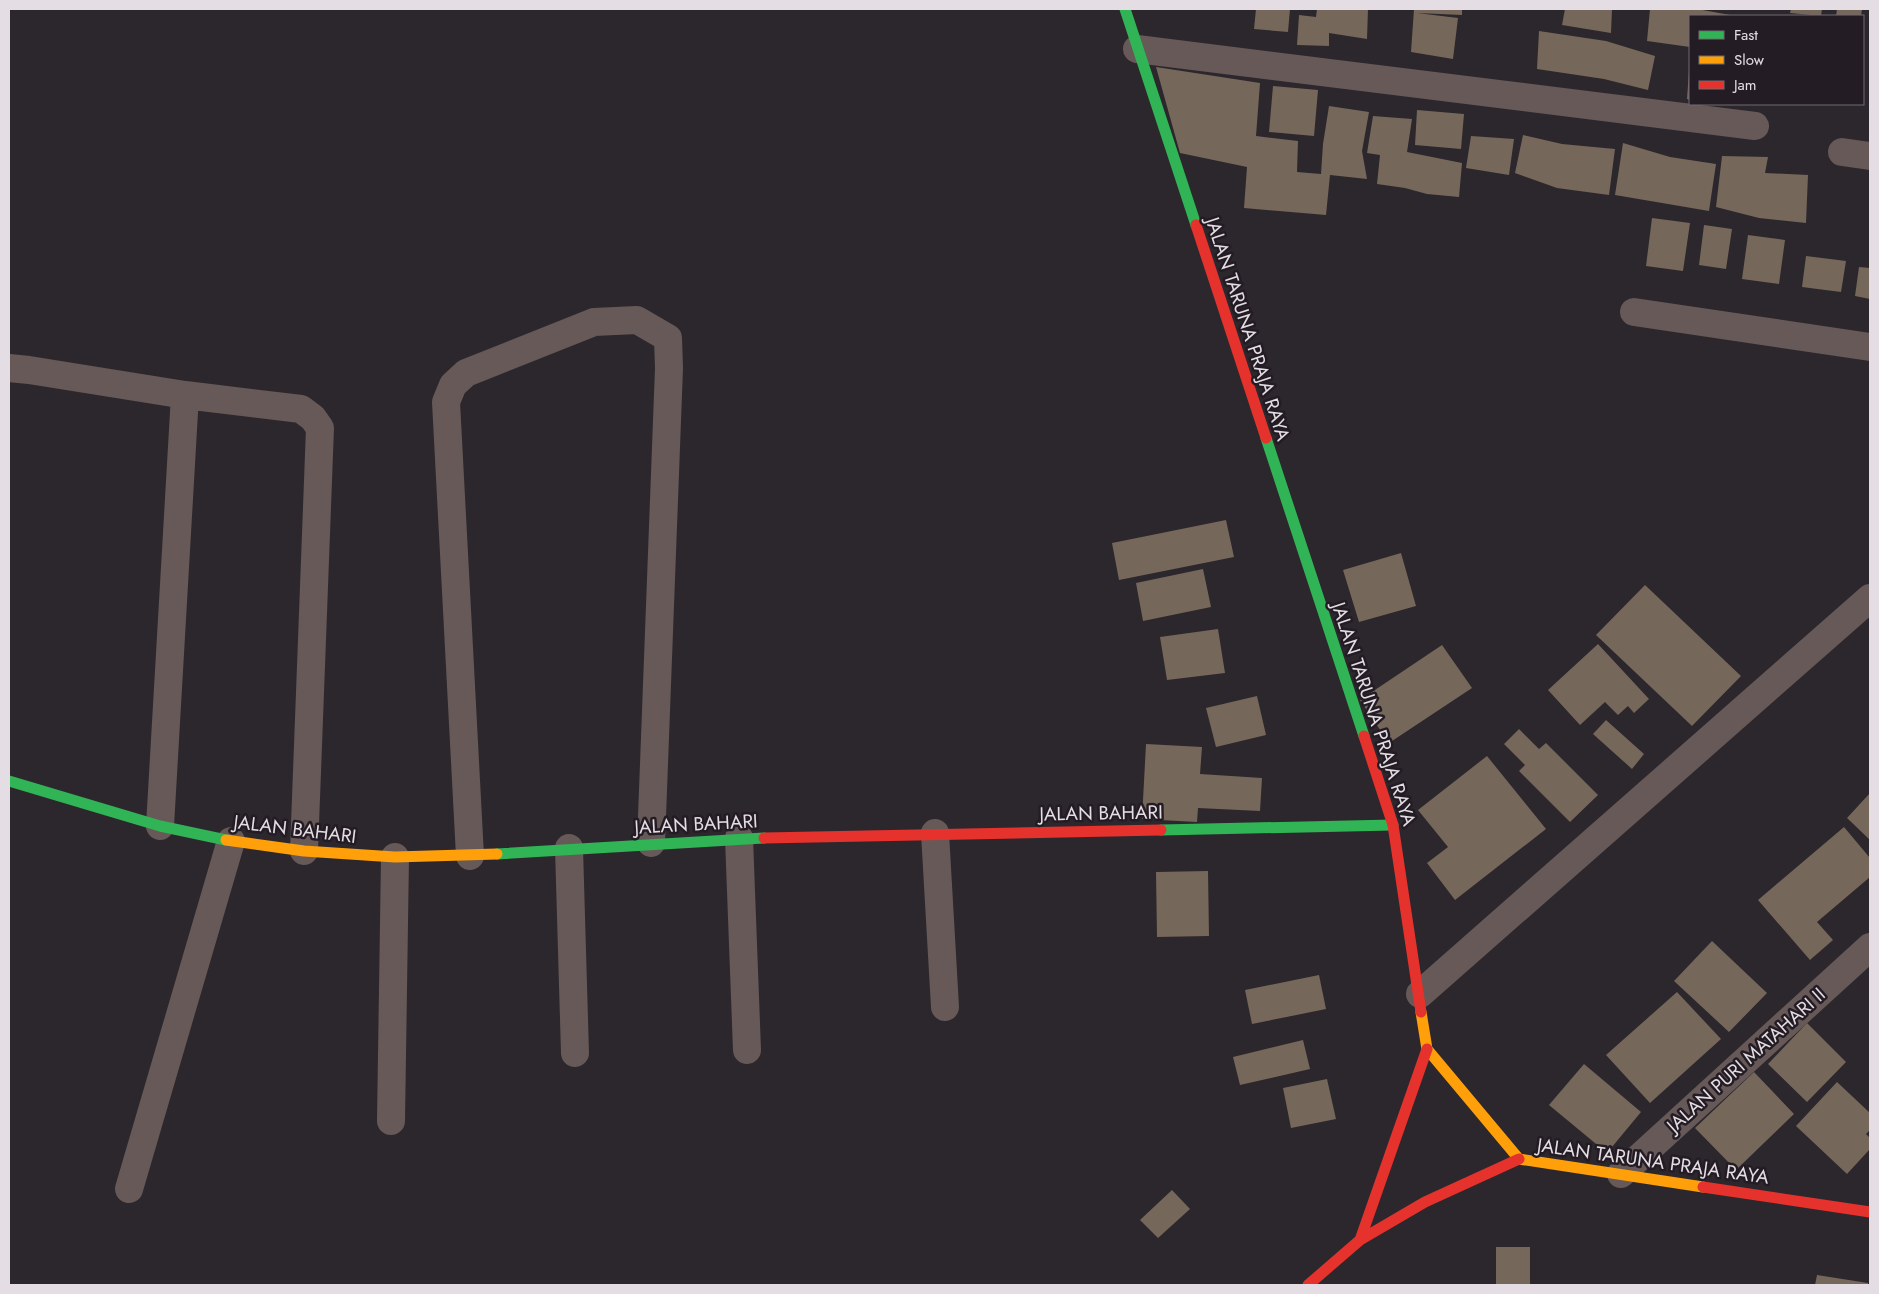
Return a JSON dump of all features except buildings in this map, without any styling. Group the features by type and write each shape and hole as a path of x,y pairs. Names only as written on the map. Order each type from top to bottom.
{"street":[{"name":"JALAN TARUNA PRAJA RAYA","path":"1124,9 1393,825 1427,1049 1519,1160 1870,1212"},
{"path":"1137,49 1755,126"},
{"path":"1842,152 1870,156"},
{"path":"1634,312 1870,348"},
{"path":"470,856 446,402 453,385 466,373 594,322 637,320 668,338 669,368 651,843"},
{"path":"9,368 185,395 301,409 313,418 320,428 304,851"},
{"path":"160,826 185,395"},
{"path":"1420,994 1870,598"},
{"name":"JALAN BAHARI","path":"9,781 160,826 231,841 304,851 395,857 470,856 739,838 1393,825"},
{"path":"935,833 946,1007"},
{"path":"739,838 748,1050"},
{"path":"129,1189 231,841"},
{"path":"568,848 575,1053"},
{"path":"391,1121 395,857"},
{"name":"JALAN PURI MATAHARI II","path":"1621,1174 1870,947"},
{"path":"1360,1240 1427,1049"},
{"path":"1308,1285 1360,1240 1425,1202 1519,1160"}],"traffic: fast":[{"path":"1125,9 1196,225"},
{"path":"1266,438 1364,736"},
{"path":"9,781 160,826 226,840"},
{"path":"1161,830 1393,825"},
{"path":"497,854 764,838"}],"traffic: slow":[{"path":"226,840 304,851 395,857 497,854"},
{"path":"1421,1012 1427,1049 1519,1159 1703,1187"}],"traffic: jam":[{"path":"1196,225 1266,438"},
{"path":"1364,736 1393,825 1421,1012"},
{"path":"764,838 1161,830"},
{"path":"1360,1240 1427,1049"},
{"path":"1308,1285 1360,1240 1425,1202 1519,1159"},
{"path":"1703,1187 1870,1212"}]}
